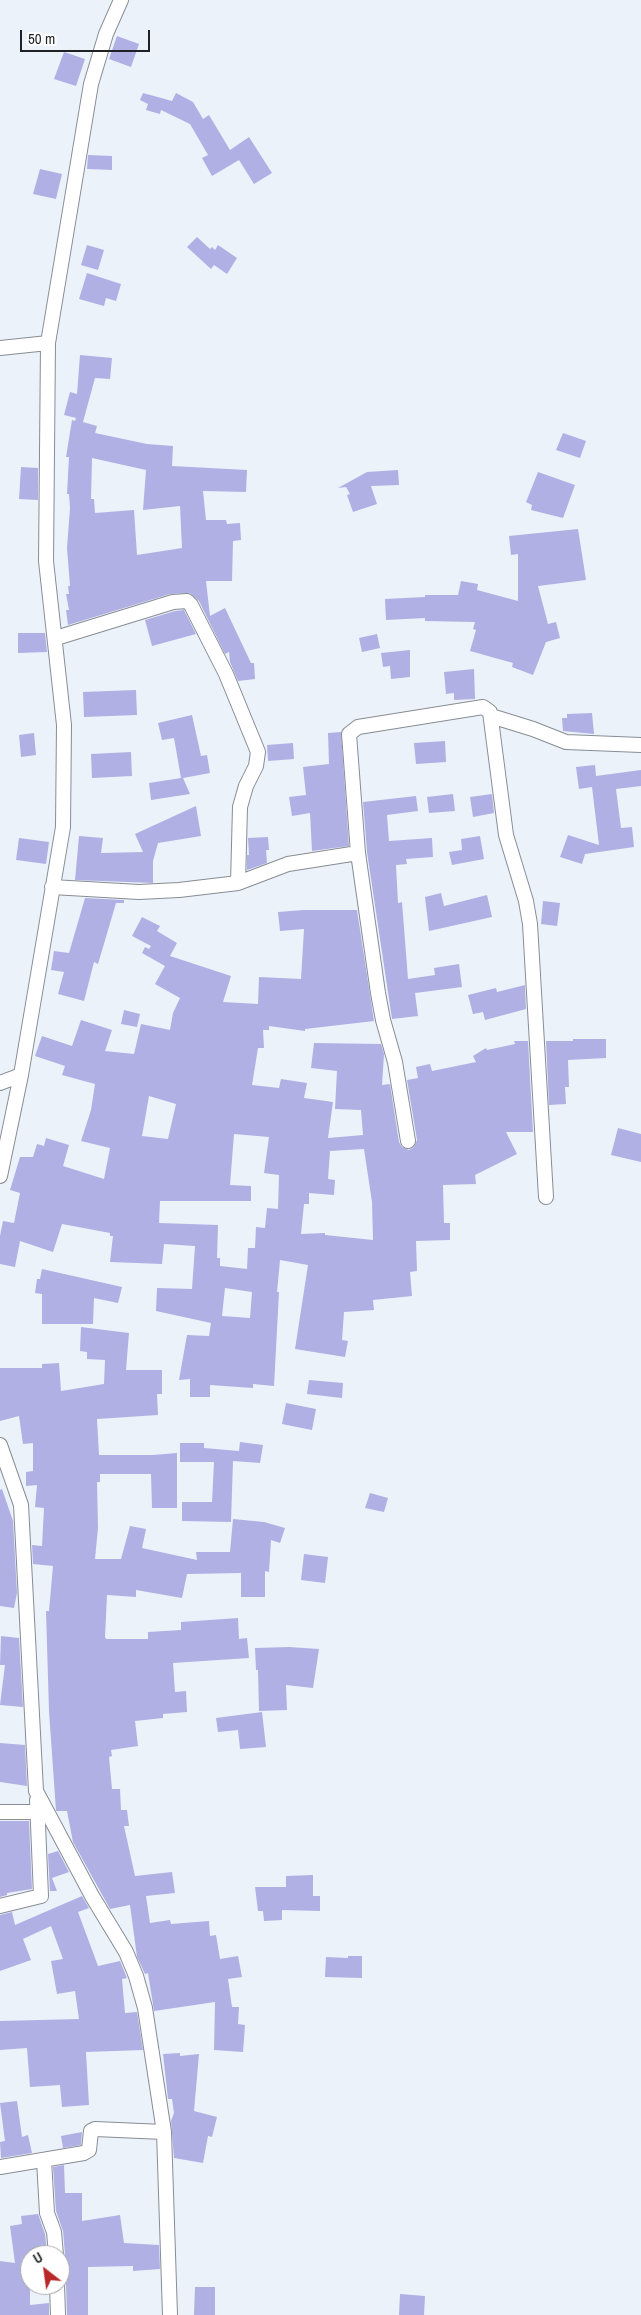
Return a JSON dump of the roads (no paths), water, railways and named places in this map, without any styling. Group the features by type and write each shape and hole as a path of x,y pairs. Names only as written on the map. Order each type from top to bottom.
{"street":[{"path":"0,1176 21,1075 63,827 64,725 56,638 46,561 48,342 91,84 106,34 121,0"},
{"path":"0,348 48,342"},
{"path":"56,638 173,602 187,601 191,605 226,674 258,752 256,766 246,786 240,807 238,883"},
{"path":"408,1140 394,1062 378,993 358,853 349,737 351,730 358,727 483,707 487,709 490,716 506,835 526,901 530,924 546,1197"},
{"path":"490,716 533,729 566,742 641,745"},
{"path":"52,886 139,892 179,890 238,883 288,864 358,853"},
{"path":"0,1083 21,1075"},
{"path":"0,1445 3,1463 21,1505 36,1791 39,1812 41,1896 0,1906"},
{"path":"36,1791 92,1896 126,1952 136,1976 145,2008 164,2132 170,2315"},
{"path":"0,1812 39,1812"},
{"path":"0,2167 87,2152 91,2131 95,2129 164,2132"},
{"path":"44,2160 47,2214 54,2232 55,2245"},
{"path":"57,2295 58,2315"}]}
